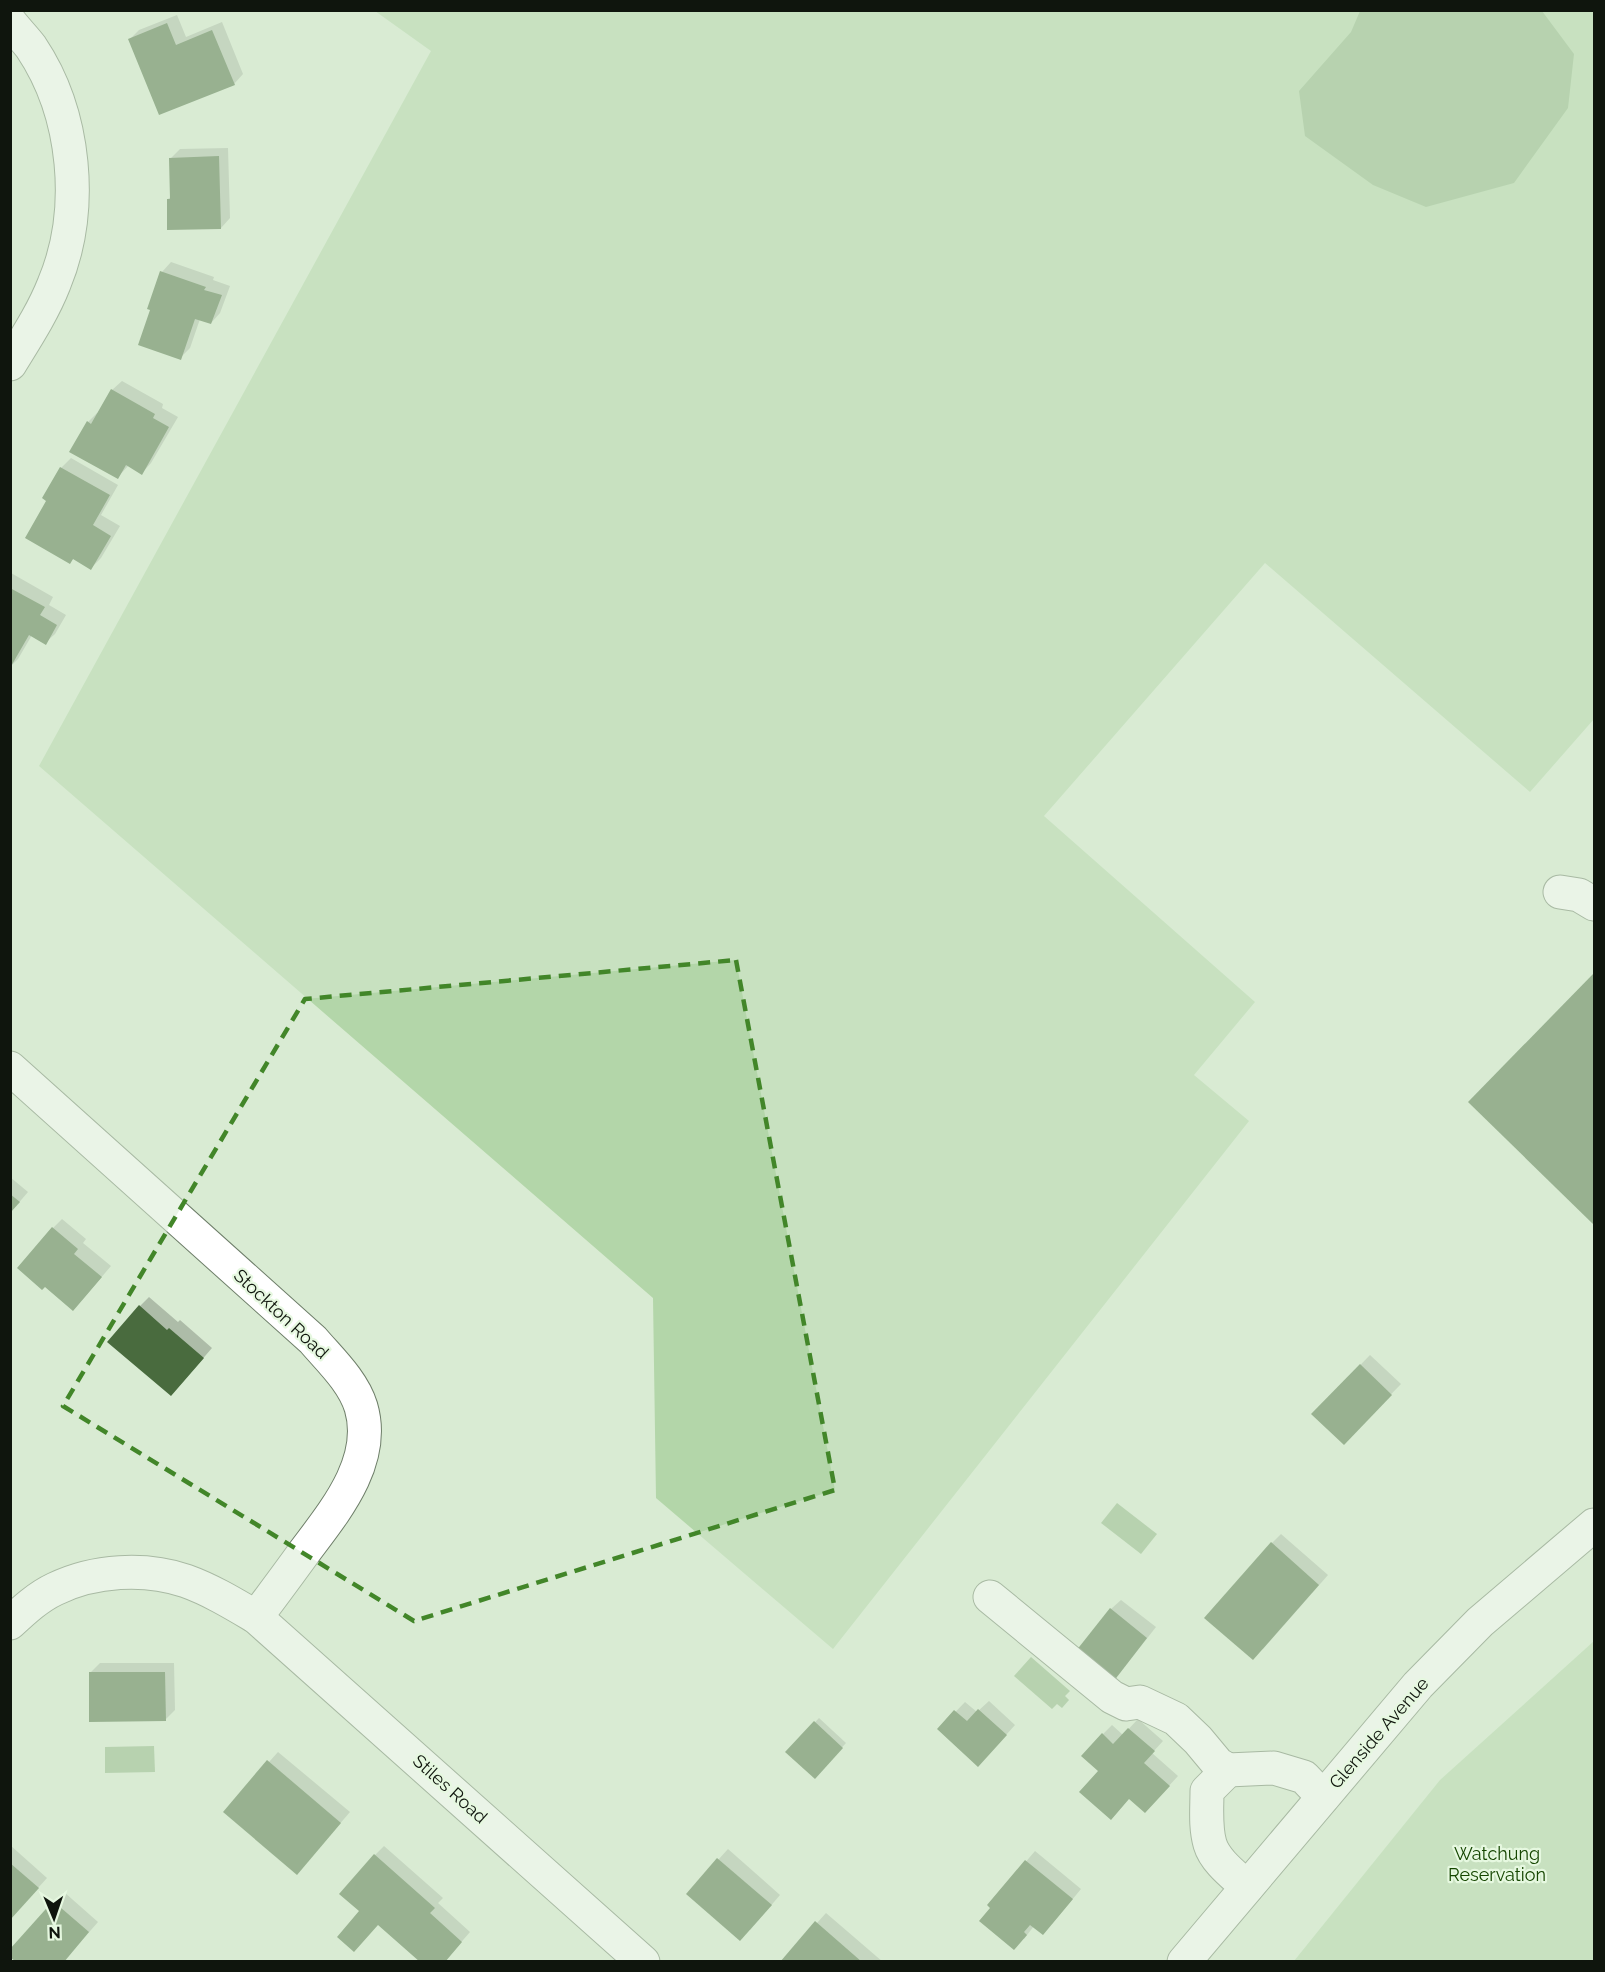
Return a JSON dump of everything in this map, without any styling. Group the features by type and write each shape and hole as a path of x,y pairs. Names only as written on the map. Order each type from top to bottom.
{"street":[{"path":"10,22 30,47 55,96 67,141 72,177 69,231 57,276 30,333 10,364"},
{"path":"1560,892 1579,895 1594,904"},
{"name":"Stockton Road","path":"10,1068 313,1340 338,1368 361,1407 363,1441 361,1459 352,1479 332,1516 256,1617"},
{"name":"Glenside Avenue","path":"1184,1962 1418,1685 1480,1622 1594,1525"},
{"name":"Stiles Road","path":"10,1623 30,1604 54,1589 84,1578 116,1573 152,1573 185,1581 221,1596 256,1617 643,1962"},
{"path":"990,1597 1112,1697 1126,1704 1140,1702 1176,1719 1218,1764 1228,1770 1274,1768 1304,1777 1323,1797"},
{"path":"1228,1770 1207,1791 1210,1845 1222,1863 1247,1887"}],"highlighted area":[{"path":"736,960 835,1490 414,1621 63,1406 305,999"}],"green space":[{"path":"375,11 1594,11 1594,719 1530,792 1265,563 1044,816 1255,1002 1194,1075 1249,1121 833,1649 656,1498 653,1298 39,766 431,51"},
{"name":"Watchung Reservation","path":"1594,1641 1594,1961 1294,1961 1440,1780"}],"shaded area":[{"path":"1360,11 1542,11 1574,54 1568,108 1514,183 1426,207 1373,185 1305,136 1299,91 1351,32"},
{"path":"1117,1503 1157,1534 1141,1554 1101,1523"},
{"path":"1031,1657 1070,1691 1065,1696 1069,1700 1062,1708 1057,1704 1052,1709 1014,1676"},
{"path":"154,1746 155,1772 105,1773 105,1747"}],"building":[{"path":"167,23 176,45 212,30 235,85 159,115 128,39"},
{"path":"219,156 221,229 167,230 167,199 170,199 169,158"},
{"path":"160,271 206,287 204,290 222,295 211,324 195,319 181,360 138,345"},
{"path":"111,389 155,414 153,418 169,427 142,475 126,465 118,479 69,452 87,421 91,424"},
{"path":"60,467 110,495 93,525 111,536 91,570 73,559 70,564 25,538 46,501 42,498"},
{"path":"10,588 45,607 40,615 57,625 46,645 29,635 10,668"},
{"path":"1594,973 1594,1225 1468,1102"},
{"path":"10,1194 20,1202 10,1213"},
{"path":"52,1227 78,1249 74,1254 102,1277 73,1311 45,1287 42,1290 17,1268"},
{"path":"139,1305 204,1358 171,1396 107,1342"},
{"path":"1360,1364 1392,1395 1344,1445 1311,1414"},
{"path":"1271,1542 1319,1585 1253,1660 1204,1618"},
{"path":"1110,1608 1147,1638 1110,1686 1072,1656"},
{"path":"89,1672 165,1672 166,1721 89,1722"},
{"path":"978,1709 1007,1735 978,1767 937,1729 954,1710 967,1721"},
{"path":"814,1721 843,1748 815,1779 785,1752"},
{"path":"1128,1728 1155,1751 1144,1763 1170,1786 1145,1813 1129,1799 1111,1820 1079,1792 1098,1771 1081,1756 1102,1733 1113,1744"},
{"path":"267,1760 341,1823 297,1875 223,1812"},
{"path":"374,1854 435,1908 430,1913 462,1942 445,1962 420,1962 378,1925 354,1952 337,1937 359,1911 339,1894"},
{"path":"717,1858 772,1905 740,1941 686,1894"},
{"path":"1025,1860 1073,1899 1043,1935 1030,1925 1024,1932 1027,1935 1014,1950 979,1921 990,1908 987,1905"},
{"path":"10,1863 39,1888 10,1920"},
{"path":"53,1901 89,1932 64,1962 16,1962 10,1957 10,1949"},
{"path":"815,1921 862,1962 780,1962"}]}
